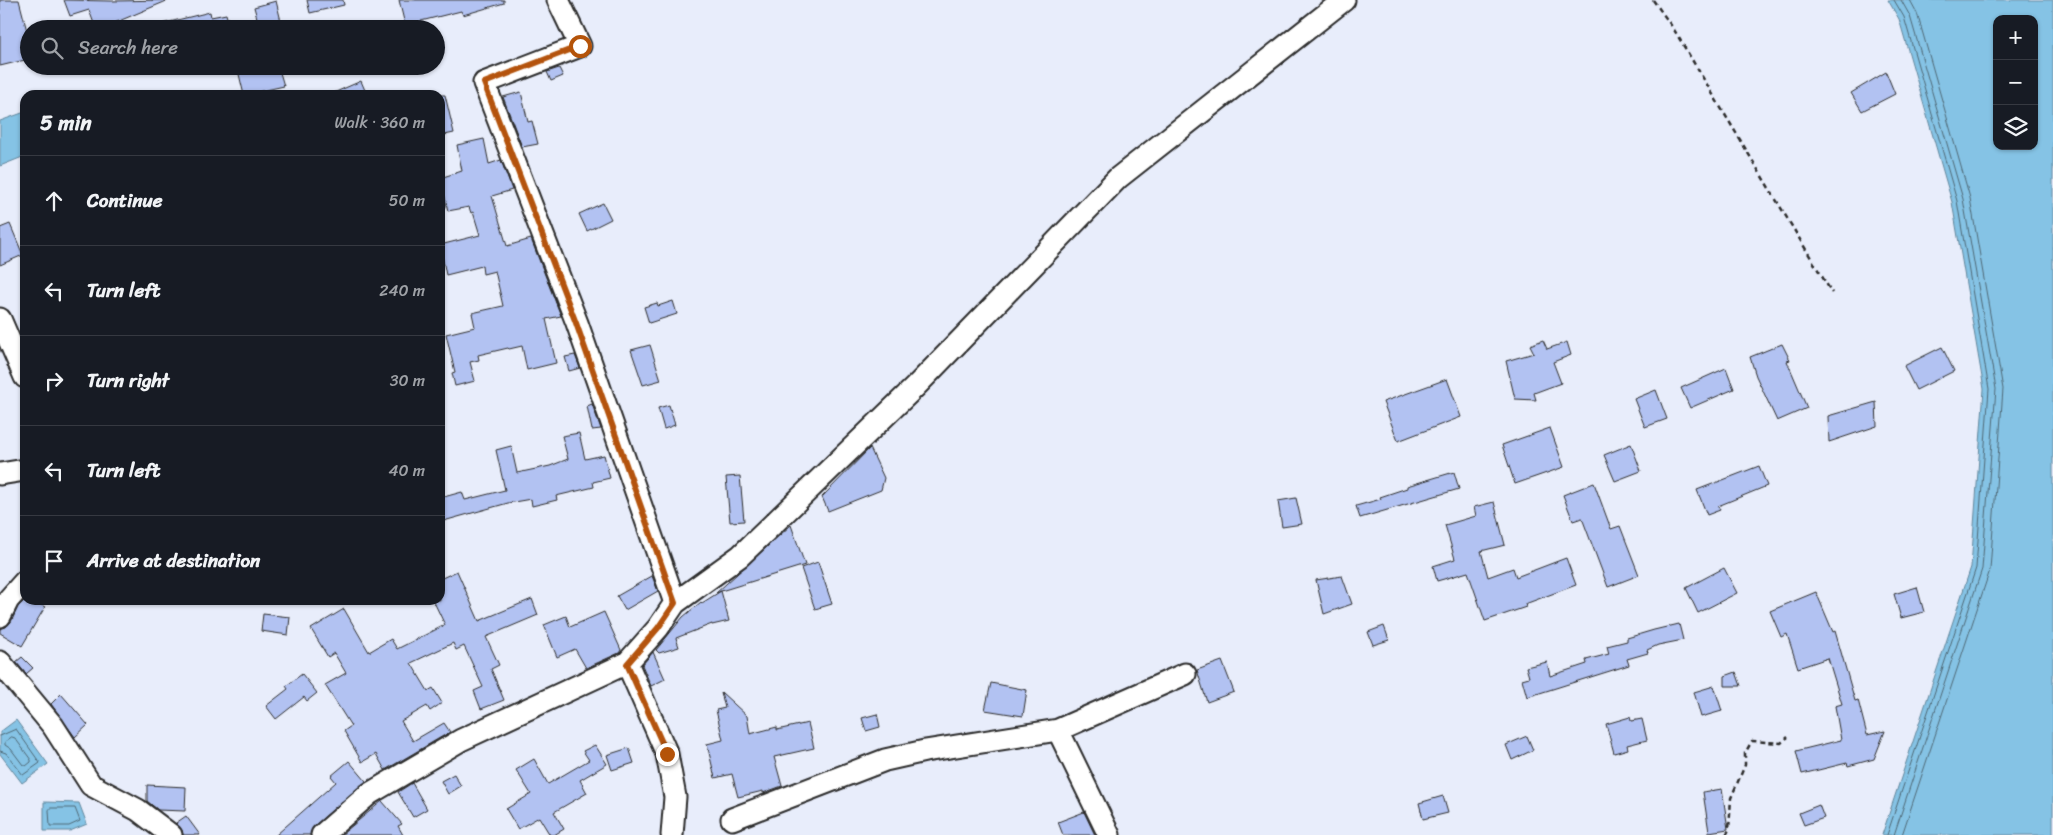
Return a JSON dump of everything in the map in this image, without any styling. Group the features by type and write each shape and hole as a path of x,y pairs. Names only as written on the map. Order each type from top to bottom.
{"street":[{"path":"558,0 580,46 484,83 576,323 675,603"},
{"path":"322,835 369,794 461,740 627,664 658,628 675,603 740,556 915,387 1118,178 1344,0"},
{"path":"0,318 20,365"},
{"path":"0,474 20,471"},
{"path":"0,616 8,600 20,587"},
{"path":"0,662 53,726 91,785 138,810 171,835"},
{"path":"627,664 667,754 675,797 672,835"},
{"path":"732,819 885,760 1058,730 1185,674"},
{"path":"1058,730 1109,835"}],"path":[{"path":"1653,0 1674,28 1832,293"},
{"path":"1726,835 1729,830 1731,798 1745,765 1745,753 1752,740 1781,743 1788,737"}],"water":[{"path":"1888,0 2053,0 2053,835 1882,835 1971,567 1984,389 1952,202 1899,19"},
{"path":"20,114 20,158 0,166 0,121"},
{"path":"16,720 48,764 22,783 0,754 0,732"},
{"path":"44,802 79,803 87,824 70,831 44,831"}],"building":[{"path":"0,0 19,0 24,20 20,20 20,61 0,66"},
{"path":"64,0 169,0 121,20 93,20 89,10 70,16"},
{"path":"307,0 343,0 344,5 310,13"},
{"path":"399,0 504,0 504,3 463,15 461,11 425,20 404,20"},
{"path":"276,1 281,20 258,20 254,7"},
{"path":"210,12 211,17 226,14 228,20 177,20"},
{"path":"559,68 563,76 551,81 547,72"},
{"path":"1886,72 1895,94 1862,111 1851,93"},
{"path":"239,75 281,75 284,86 266,90 243,90"},
{"path":"361,81 365,90 340,90"},
{"path":"521,92 528,122 532,121 538,144 522,147 503,97"},
{"path":"445,95 454,133 445,135"},
{"path":"484,139 489,164 501,160 512,190 492,196 507,246 531,239 561,316 546,319 556,363 527,370 522,346 508,348 478,355 479,360 470,362 475,381 455,386 452,373 455,372 446,334 475,327 472,313 503,306 495,271 483,274 482,266 446,275 445,244 480,235 473,212 471,213 469,207 448,211 445,198 445,176 462,171 457,145"},
{"path":"603,203 611,219 587,231 579,214"},
{"path":"10,224 20,248 20,256 0,265 0,228"},
{"path":"673,301 677,314 649,323 644,307 657,303 658,306"},
{"path":"1543,340 1547,349 1567,342 1571,355 1553,362 1561,383 1534,393 1536,400 1515,399 1506,361 1534,353 1530,345"},
{"path":"1782,344 1790,360 1787,361 1807,408 1777,421 1756,376 1750,357"},
{"path":"650,345 661,380 643,385 631,350"},
{"path":"1942,347 1954,371 1916,390 1904,366"},
{"path":"575,355 580,368 569,371 565,357"},
{"path":"1726,368 1734,389 1690,408 1681,388"},
{"path":"1447,379 1461,417 1398,441 1383,402"},
{"path":"1656,390 1667,419 1645,427 1634,399"},
{"path":"1876,402 1877,426 1829,442 1828,416"},
{"path":"592,404 601,429 592,430 587,406"},
{"path":"669,405 675,425 664,429 658,408"},
{"path":"1550,428 1564,467 1515,484 1502,445"},
{"path":"579,433 585,459 604,455 610,478 593,482 594,487 556,496 557,500 532,506 531,499 508,503 445,521 445,497 462,492 465,500 505,490 496,450 511,446 517,473 550,466 568,459 562,436"},
{"path":"1631,444 1641,471 1615,481 1604,455"},
{"path":"870,448 884,478 881,490 828,511 822,497"},
{"path":"1759,466 1767,486 1718,506 1720,510 1707,515 1697,490"},
{"path":"1454,472 1459,489 1360,518 1356,506 1381,499 1380,497 1407,488 1407,486"},
{"path":"740,476 744,521 730,522 726,477"},
{"path":"1594,483 1611,529 1620,526 1639,575 1608,587 1582,518 1573,521 1563,495"},
{"path":"1296,498 1302,524 1282,527 1278,501"},
{"path":"1494,502 1505,545 1481,551 1488,577 1513,568 1516,577 1566,558 1576,585 1525,604 1526,607 1485,621 1468,572 1437,581 1433,566 1455,559 1445,525 1476,516 1474,507"},
{"path":"791,525 805,565 716,593"},
{"path":"818,562 832,604 815,609 801,568"},
{"path":"1724,568 1737,593 1698,613 1686,588"},
{"path":"457,571 479,621 532,599 538,615 486,637 499,665 491,669 504,700 481,709 474,691 483,687 464,646 456,650 453,643 411,663 428,691 433,688 442,703 430,711 427,706 401,721 413,741 444,723 450,732 385,770 376,754 362,762 344,731 351,726 325,685 346,673 334,653 328,657 311,629 344,609 369,652 391,639 397,649 445,625 435,605 445,605 445,577"},
{"path":"652,576 658,591 625,610 617,596"},
{"path":"1342,576 1352,604 1324,614 1316,580"},
{"path":"1917,587 1924,612 1901,618 1894,594"},
{"path":"721,591 729,621 712,624 676,638 679,647 659,653 656,650 683,617 701,602"},
{"path":"1816,592 1833,632 1835,631 1855,701 1858,700 1867,735 1885,731 1874,759 1848,766 1847,763 1802,774 1796,751 1841,740 1835,706 1842,704 1828,658 1798,668 1787,634 1781,637 1770,611"},
{"path":"20,605 42,605 45,607 22,646 0,633 0,629 6,627 11,622"},
{"path":"604,612 621,650 619,653 586,668 575,649 557,657 544,625 566,616 570,627"},
{"path":"263,614 290,617 288,635 261,631"},
{"path":"1679,624 1683,640 1658,645 1647,650 1648,653 1627,659 1629,665 1527,697 1522,679 1529,677 1526,667 1547,662 1550,676 1587,664 1586,660 1609,654 1607,646 1627,641 1627,638"},
{"path":"1384,626 1389,640 1373,645 1368,632"},
{"path":"653,652 665,679 651,686 642,665"},
{"path":"22,657 33,668 26,674 16,662"},
{"path":"1222,661 1234,692 1207,702 1197,670"},
{"path":"1736,672 1741,686 1725,686 1725,676"},
{"path":"302,674 317,693 307,701 304,697 276,719 266,706 288,689 286,686"},
{"path":"991,683 1027,690 1023,716 985,710"},
{"path":"1714,686 1722,711 1701,717 1694,692"},
{"path":"721,692 747,716 750,734 777,727 777,730 808,723 814,748 774,757 782,786 763,793 763,791 738,797 732,774 715,778 707,744 723,740 716,710 725,708"},
{"path":"61,694 88,725 75,737 51,704"},
{"path":"877,714 880,727 866,731 862,718"},
{"path":"1630,717 1631,721 1642,719 1647,740 1627,745 1628,749 1614,753 1606,724"},
{"path":"1527,736 1533,750 1512,760 1506,745"},
{"path":"595,745 607,764 580,780 587,793 554,812 564,829 554,835 550,835 539,817 518,829 506,809 531,794 516,770 534,759 548,784 589,760 583,751"},
{"path":"629,748 634,763 612,770 607,755"},
{"path":"349,761 366,781 314,826 310,835 276,835 336,782 331,776"},
{"path":"454,774 461,786 448,794 441,781"},
{"path":"412,783 427,809 413,817 398,792"},
{"path":"147,785 186,787 185,811 158,810 147,801"},
{"path":"1722,789 1728,829 1709,832 1703,792"},
{"path":"1443,796 1448,813 1423,819 1419,803"},
{"path":"382,801 402,824 398,826 403,835 341,835"},
{"path":"1819,805 1824,818 1804,825 1799,813"},
{"path":"1084,812 1095,835 1063,835 1058,822"},
{"path":"186,816 200,835 183,835 182,830 176,823"}],"route":[{"path":"580,46 484,83 576,323 675,603 658,628 627,664 667,754"}]}
